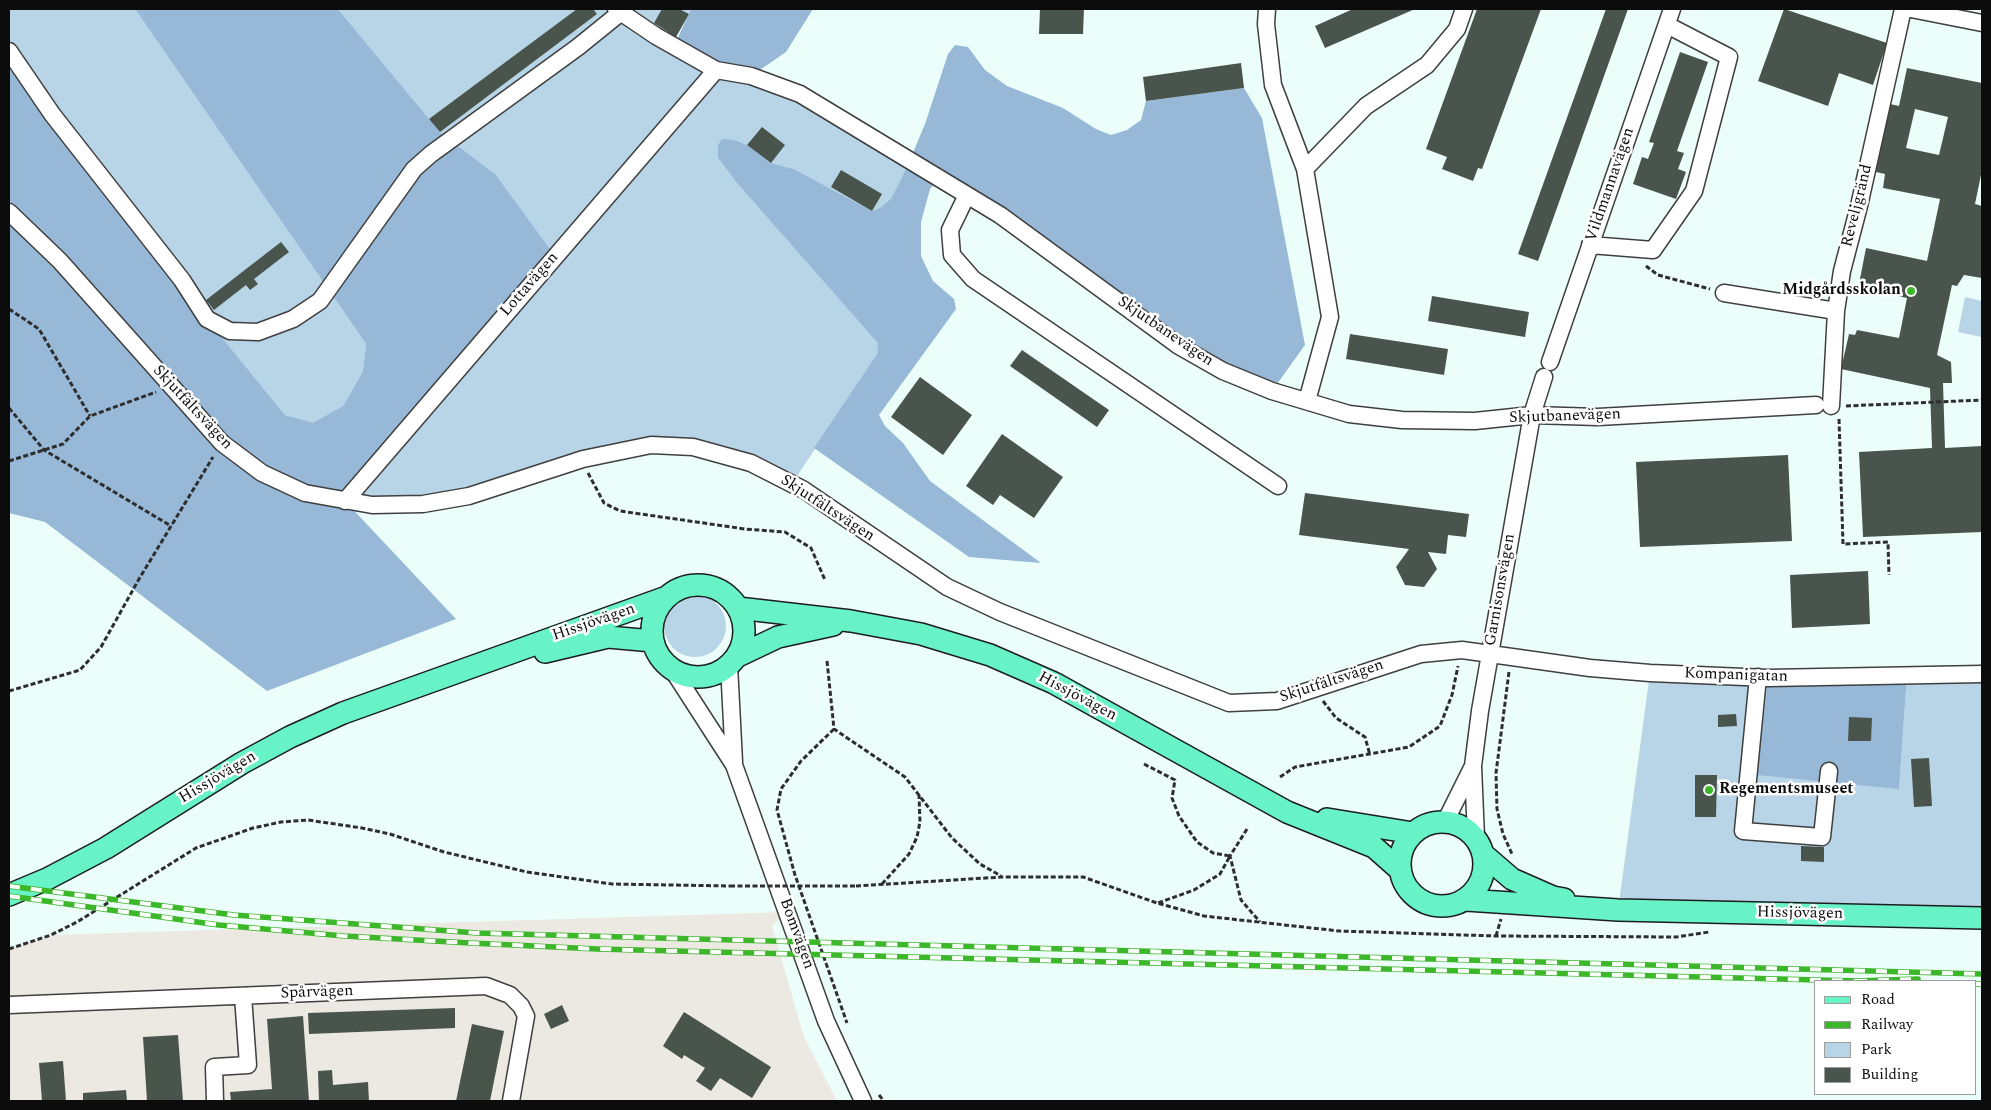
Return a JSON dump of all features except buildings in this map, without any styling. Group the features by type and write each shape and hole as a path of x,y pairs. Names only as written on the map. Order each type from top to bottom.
{"main road":[{"path":"702,585 717,589 729,597 738,608 743,623 742,645 733,661 719,672 705,677 686,676 672,670 660,657 653,641 652,627 656,612 667,597 683,587 702,585"},
{"name":"Hissjövägen","path":"9,895 47,879 106,848 225,774 290,737 343,712 667,597"},
{"name":"Hissjövägen","path":"738,608 851,621 920,634 990,655 1054,683 1287,812 1374,847 1400,870"},
{"name":"Hissjövägen","path":"733,661 778,637 851,621"},
{"name":"Hissjövägen","path":"435,678 608,637 653,641"},
{"name":"Hissjövägen","path":"1287,812 1413,833"},
{"path":"1445,822 1458,825 1480,846 1482,875 1466,900 1456,905 1437,907 1413,896 1400,870 1402,850 1413,833 1425,825 1445,822"},
{"name":"Hissjövägen","path":"1480,846 1512,879 1553,897 1618,910"},
{"name":"Hissjövägen","path":"1466,900 1618,910 1982,918"}],"street":[{"path":"1267,9 1266,24 1273,85 1305,170 1330,317 1308,401"},
{"path":"1305,170 1366,106 1427,65 1457,29 1464,9"},
{"name":"Vildmannavägen","path":"1532,415 1672,9"},
{"name":"Reveljgränd","path":"1828,406 1836,311 1842,271 1859,206 1903,9"},
{"path":"1911,9 1982,23"},
{"path":"9,51 52,114 182,280 207,318 230,331 258,332 293,319 320,301 414,169 431,154 578,47 618,11"},
{"name":"Skjutbanevägen","path":"618,11 716,70 751,76 800,94 1000,215 1180,346 1223,371 1272,391 1349,414 1402,420 1475,421 1532,415 1598,417 1828,406"},
{"path":"1590,245 1653,250 1694,191 1729,57 1667,25"},
{"name":"Lottavägen","path":"345,501 716,70"},
{"path":"966,195 950,230 952,255 973,279 1278,486"},
{"name":"Skjutfältsvägen","path":"9,212 60,261 222,443 262,473 305,492 372,505 424,504 469,496 582,459 651,445 693,447 751,463 804,490 947,587 1000,612 1229,703 1277,701 1314,690 1373,668 1421,654 1462,650 1490,654"},
{"path":"1724,293 1836,311"},
{"name":"Garnisonsvägen","path":"1480,846 1473,766 1490,654 1532,415"},
{"name":"Kompanigatan","path":"1490,654 1590,668 1758,678 1982,674"},
{"name":"Bomvägen","path":"733,661 734,765"},
{"name":"Bomvägen","path":"672,670 734,765 826,1021 863,1101"},
{"path":"1758,678 1743,830 1822,837 1829,771"},
{"name":"Garnisonsvägen","path":"1445,822 1473,766"},
{"name":"Spårvägen","path":"9,1005 486,986 510,995 521,1006 526,1016 511,1101"},
{"path":"215,1101 214,1067 248,1066 243,996"}],"path":[{"path":"1622,247 1658,275 1724,293"},
{"path":"9,310 38,329 90,416"},
{"path":"9,461 63,444 90,416 171,386"},
{"path":"1889,575 1888,542 1843,544 1828,406 1982,400"},
{"path":"9,408 44,450 171,526"},
{"path":"9,691 80,670 101,647 171,526 222,443"},
{"path":"582,459 591,481 604,503 620,511 688,522 786,532 811,548 825,580"},
{"path":"1280,777 1295,767 1409,748 1440,726 1452,696 1462,650"},
{"path":"1512,657 1496,773 1497,809 1503,834 1517,864 1512,879"},
{"path":"827,661 834,729"},
{"path":"1314,690 1336,718 1365,737 1370,754"},
{"path":"834,729 905,777 952,838 980,864 1002,877"},
{"path":"834,729 801,761 781,789 777,810 795,875 849,1031"},
{"path":"1144,764 1175,780 1172,798 1179,816 1197,842 1213,853 1230,856"},
{"path":"882,885 909,854 917,837 920,822 919,794"},
{"path":"9,949 51,935 77,922 196,848 253,828 299,821 335,823 390,834 444,852 527,872 612,884 856,886 1002,877 1083,877 1157,903 1204,916 1339,931 1496,936 1676,937 1712,931"},
{"path":"1157,903 1194,890 1220,874 1248,829"},
{"path":"1230,856 1241,900 1260,923"},
{"path":"1496,936 1506,902"},
{"path":"876,1091 884,1101"}],"shaded area":[{"path":"135,9 338,9 440,132 495,174 555,256 345,501 456,619 267,691 45,522 9,513 9,51 207,319 285,415 313,423 343,406 363,371 366,344"},
{"path":"691,9 813,9 786,52 751,76 674,46"},
{"path":"955,45 968,47 985,70 1007,86 1063,108 1096,129 1111,135 1127,130 1141,120 1146,101 1244,88 1262,118 1305,345 1272,391 1223,371 939,178 930,189 921,222 921,256 933,281 954,299 956,309 879,415 885,426 903,443 930,481 1041,563 969,557 814,448 877,354 878,343 736,182 718,158 718,145 722,139 735,140 747,145 771,163 794,169 872,211 880,208 891,199 907,167 925,124 948,54"},
{"path":"1907,676 1899,789 1757,775 1768,678"},
{"path":"788,912 772,926 804,1037 837,1101 9,1101 9,949 51,935"}],"green space":[{"path":"9,9 135,9 366,344 363,371 343,406 313,424 285,415 207,319 9,51"},
{"path":"338,9 691,9 676,37 800,94 907,167 891,200 880,209 872,211 794,169 771,163 747,145 735,140 718,158 736,182 879,343 877,354 792,484 751,463 651,445 469,496 345,501 495,174 440,132"},
{"path":"1965,297 1982,301 1981,337 1958,332"},
{"path":"689,595 701,595 717,604 724,614 726,626 724,638 717,648 701,657 689,657 678,652 669,643 664,632 664,620 669,609 678,600"},
{"path":"1650,673 1768,678 1757,774 1899,788 1907,676 1982,674 1982,918 1618,910"}],"railway":[{"path":"9,886 234,915 477,933 1982,974"},
{"path":"9,896 219,925 344,936 597,949 1819,980"},
{"path":"1887,980 1918,979"},
{"path":"1976,984 1982,984"}],"place":[{"name":"Midgårdsskolan","path":"1911,291"},
{"name":"Regementsmuseet","path":"1709,790"}]}
